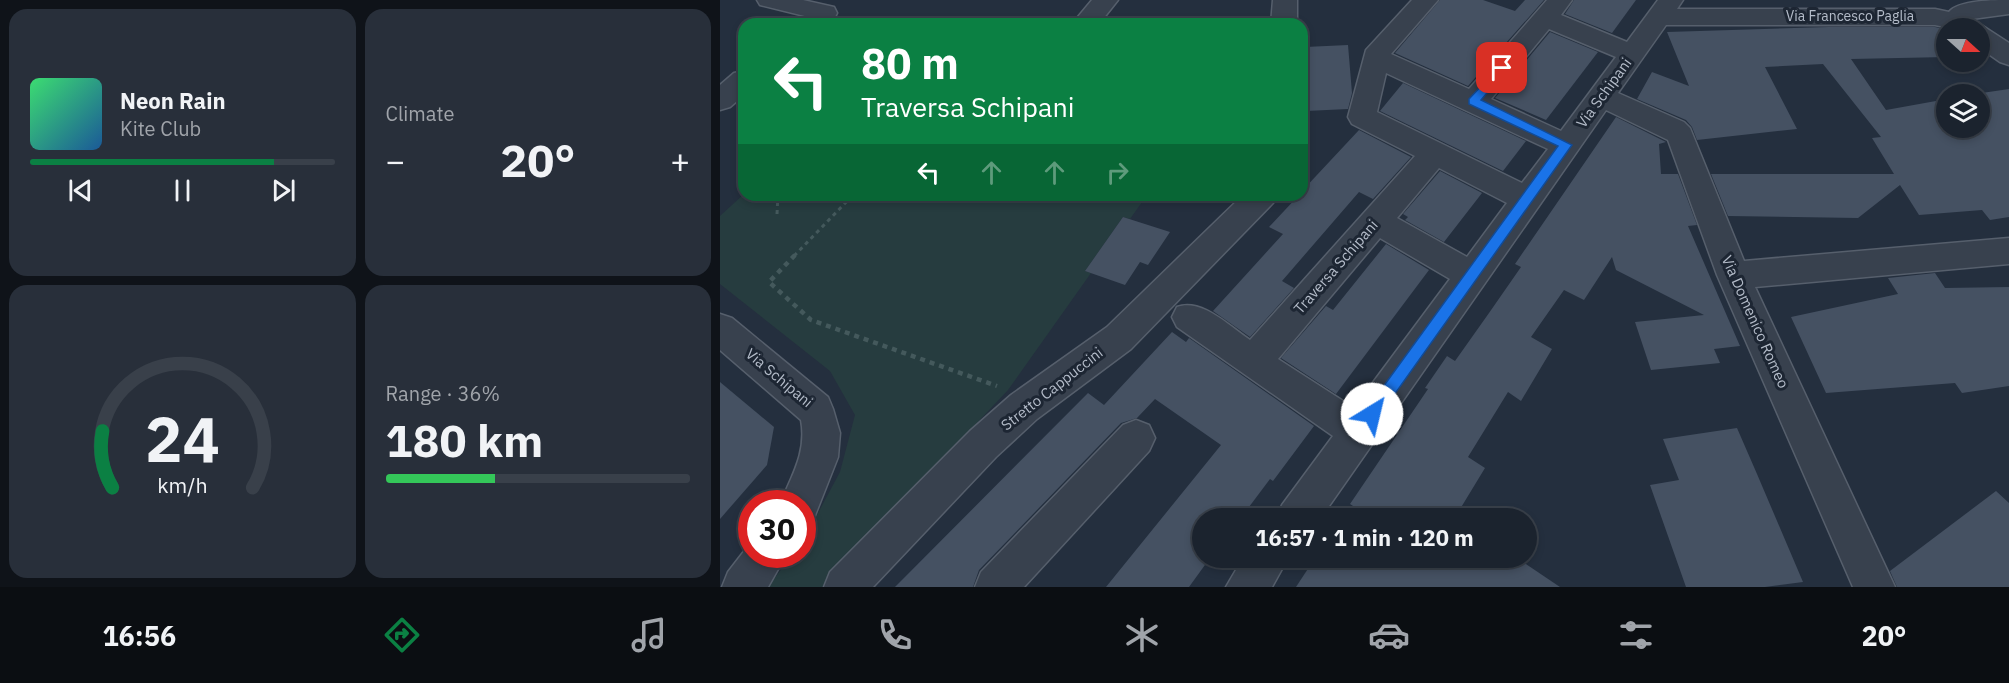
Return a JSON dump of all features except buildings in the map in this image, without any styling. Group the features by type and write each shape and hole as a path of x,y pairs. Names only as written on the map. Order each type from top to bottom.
{"street":[{"path":"769,0 815,18"},
{"path":"819,18 846,0"},
{"path":"1090,18 1106,0"},
{"path":"1284,18 1285,0"},
{"path":"1426,0 1379,50 1362,117 1527,199"},
{"name":"Via Francesco Paglia","path":"1665,8 1727,16 1833,8 1935,17 1960,16 2004,4 2009,6"},
{"name":"Via Schipani","path":"1304,508 1665,8"},
{"path":"1473,102 1553,9 1633,54"},
{"path":"1990,42 2009,56"},
{"path":"1377,58 1566,145"},
{"path":"720,100 738,85"},
{"name":"Via Domenico Romeo","path":"1601,97 1674,129 1680,135 1733,275 1874,587"},
{"name":"Traversa Schipani","path":"1253,362 1435,153"},
{"name":"Stretto Cappuccini","path":"859,582 983,444 1024,407 1119,338 1256,201"},
{"path":"1376,221 1471,275"},
{"path":"1733,275 2009,251"},
{"path":"1189,317 1359,432"},
{"name":"Via Schipani","path":"720,329 816,409 823,425 823,444 816,472 807,490"},
{"path":"996,587 1136,438"},
{"path":"743,587 757,568"},
{"path":"1247,587 1261,568"}],"path":[{"path":"777,214 778,201"},
{"path":"847,201 770,282 811,320 1008,390"}],"green space":[{"path":"738,200 1143,201 1130,219 1123,217 1085,271 1091,273 1008,390 822,587 768,587 782,568 816,568 816,517 840,472 855,415 830,371 720,284 720,216"}],"route":[{"path":"1372,414 1566,145 1473,102 1502,68"}]}
